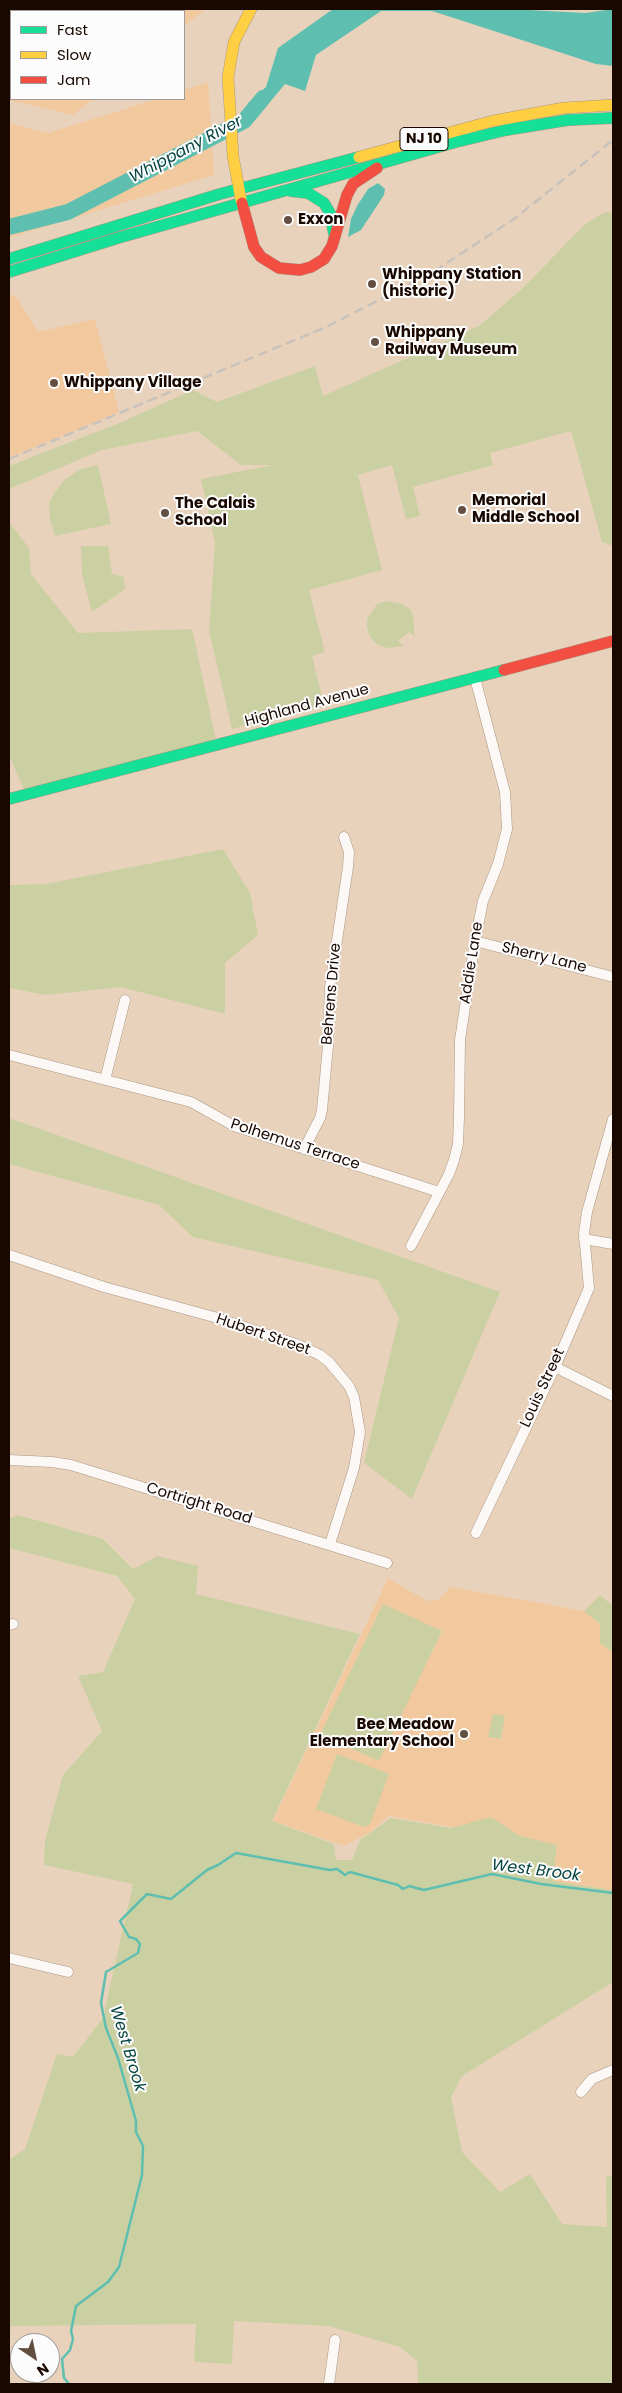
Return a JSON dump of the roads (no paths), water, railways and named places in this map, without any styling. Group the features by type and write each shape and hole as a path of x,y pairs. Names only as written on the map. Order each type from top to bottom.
{"main road":[{"path":"250,9 241,25 230,59 228,77 229,117 238,189 254,247 261,257 270,264 288,270 311,267 324,259 334,240 347,195 353,184 380,166 408,155"},
{"name":"NJ 10","path":"9,259 238,189 493,121 564,108 613,104"},
{"name":"NJ 10","path":"9,272 408,155 506,130 568,120 613,118"},
{"path":"284,191 308,193 324,203 334,226 334,240"},
{"name":"Highland Avenue","path":"9,798 613,641"}],"street":[{"name":"Addie Lane","path":"411,1246 449,1174 458,1144 460,1040 475,941 483,901 505,841 508,814 505,792 475,678"},
{"name":"Behrens Drive","path":"304,1149 318,1124 322,1110 328,1046 330,987 349,860 349,852 344,837"},
{"name":"Sherry Lane","path":"475,941 613,976"},
{"path":"105,1080 125,1000"},
{"name":"Polhemus Terrace","path":"9,1055 191,1102 234,1126 439,1192"},
{"name":"Louis Street","path":"476,1533 555,1367 589,1288 584,1239 587,1212 613,1119"},
{"path":"584,1239 613,1244"},
{"name":"Hubert Street","path":"9,1255 104,1287 214,1317 299,1344 329,1362 349,1386 354,1397 360,1432 354,1468 330,1544"},
{"path":"555,1367 613,1396"},
{"name":"Cortright Road","path":"9,1460 52,1462 72,1466 387,1563"},
{"path":"9,1958 68,1972"},
{"path":"581,2092 592,2079 613,2070"},
{"path":"330,2384 335,2340"}],"water":[{"path":"333,9 509,9 586,13 613,9 613,66 596,64 432,11 381,11 316,55 305,91 285,84 250,126 248,103 266,87 278,48"},
{"path":"378,183 385,189 384,195 361,230 348,237 351,219 357,206 368,189"}],"waterway":[{"name":"Whippany River","path":"9,227 68,212 244,121 263,98"},
{"name":"West Brook","path":"69,2384 64,2378 62,2359 70,2350 73,2339 71,2331 76,2306 108,2282 119,2267 142,2175 143,2146 136,2132 136,2121 118,2058 106,2028 101,2003 106,1972 138,1953 140,1944 136,1939 129,1937 120,1921 147,1894 171,1899 207,1870 236,1853 330,1870 337,1869 345,1875 350,1872 398,1885 403,1889 409,1886 424,1890 492,1874 541,1884 613,1893"}],"railway":[{"path":"9,459 326,327 399,290 439,268 514,219 613,140"}],"place":[{"name":"Exxon","path":"288,220"},
{"name":"Whippany Station (historic)","path":"372,284"},
{"name":"Whippany Railway Museum","path":"375,342"},
{"name":"Whippany Village","path":"54,383"},
{"name":"Memorial Middle School","path":"462,510"},
{"name":"The Calais School","path":"165,513"},
{"name":"Bee Meadow Elementary School","path":"464,1734"}]}
